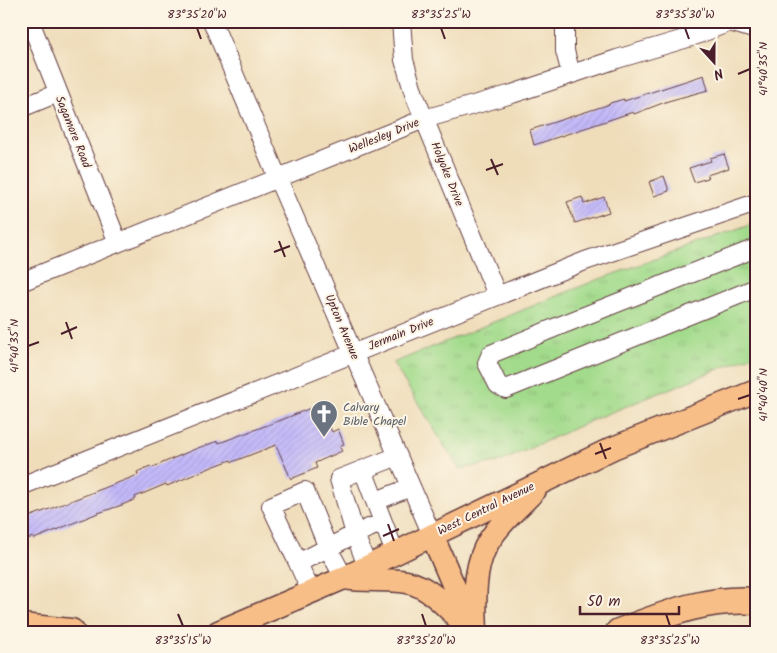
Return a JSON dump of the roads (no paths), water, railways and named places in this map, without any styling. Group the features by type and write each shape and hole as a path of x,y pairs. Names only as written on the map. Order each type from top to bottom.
{"highway":[{"path":"619,632 694,605 738,600 756,601"},
{"path":"21,627 65,631"}],"main road":[{"name":"West Central Avenue","path":"218,632 344,578 612,448 756,391"},
{"path":"473,632 475,598 484,549 494,533 544,481"},
{"name":"Upton Avenue","path":"432,535 473,632"},
{"path":"344,578 359,581 408,582 414,584 440,600 473,632"}],"street":[{"name":"Sagamore Road","path":"30,21 118,243"},
{"name":"Upton Avenue","path":"212,21 432,535"},
{"name":"Holyoke Drive","path":"400,21 404,60 414,94 497,295"},
{"path":"565,21 565,52 571,74"},
{"name":"Wellesley Drive","path":"21,282 424,119 512,94 691,37 730,22 756,30"},
{"path":"21,108 58,93"},
{"name":"Jermain Drive","path":"21,486 585,261 756,203"},
{"path":"756,248 491,354 487,363 498,385 506,389 756,288"},
{"path":"367,566 355,534 339,479 398,456"},
{"path":"363,470 395,553"},
{"path":"376,502 411,487"},
{"path":"311,592 271,506 305,492 328,548 344,578"},
{"path":"298,563 383,522"}],"place":[{"name":"Calvary Bible Chapel","path":"324,438"}]}
